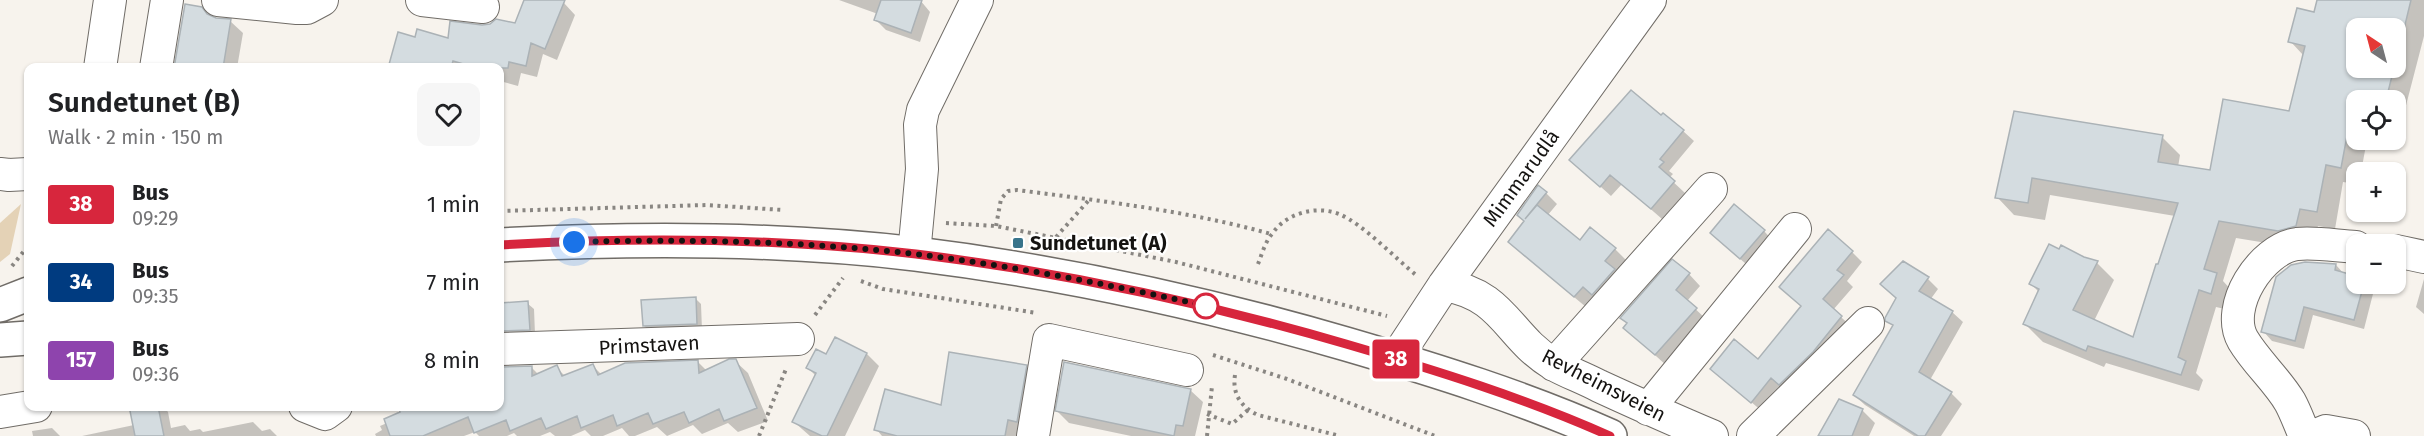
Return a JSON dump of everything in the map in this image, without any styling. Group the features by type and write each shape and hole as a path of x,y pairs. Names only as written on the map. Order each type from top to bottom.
{"main road":[{"path":"504,245 703,241 914,254 1024,270 1266,320 1478,384 1610,436"},
{"path":"0,305 24,296"},
{"path":"0,340 24,338"}],"street":[{"path":"101,63 110,0"},
{"path":"157,63 167,0"},
{"path":"218,0 297,9 307,8 322,0"},
{"path":"422,0 483,7"},
{"path":"914,254 922,169 920,125 923,110 977,0"},
{"name":"Mimmarudlå","path":"1396,358 1433,283 1650,0"},
{"path":"1554,365 1711,189"},
{"path":"1648,409 1795,229"},
{"path":"2305,436 2290,402 2243,339 2237,321 2239,302 2250,282 2278,250 2296,244 2346,246"},
{"path":"2406,253 2424,257"},
{"name":"Revheimsveien","path":"1433,283 1470,291 1492,304 1525,341 1554,365 1712,436"},
{"path":"1753,436 1868,323"},
{"name":"Primstaven","path":"504,350 798,339"},
{"path":"1033,436 1049,340 1205,367"},
{"path":"0,412 24,408"},
{"path":"2314,436 2326,431 2354,436"}],"path":[{"path":"996,226 1001,199 1008,191 1017,190 1089,199 1234,224 1271,234"},
{"path":"1056,237 1089,199"},
{"path":"1258,264 1271,234 1289,218 1303,212 1319,210 1338,214 1353,222 1433,283"},
{"path":"6,272 24,253"},
{"path":"836,272 845,275"},
{"path":"855,278 883,288 1046,315"},
{"path":"1205,367 1217,356"},
{"path":"1207,436 1205,367 1217,356"},
{"path":"1217,356 1287,379 1435,436"},
{"path":"1235,375 1236,393 1240,403 1248,410 1323,434 1340,436"},
{"path":"1207,414 1232,424 1248,410"}],"shaded area":[{"path":"21,204 10,254 0,262 0,223"}],"building":[{"path":"524,0 565,0 545,49 531,43 526,66 509,62 508,68 504,68 504,63 453,61 452,63 389,63 398,32 415,37 417,29 448,38 450,21 482,25 490,24 496,19 515,23"},
{"path":"881,0 922,0 911,33 874,20"},
{"path":"2317,0 2411,0 2406,21 2406,18 2346,18 2346,78 2392,78 2388,90 2346,90 2346,141 2341,168 2326,165 2317,212 2300,209 2296,226 2278,231 2219,221 2204,269 2217,273 2211,294 2199,290 2178,357 2186,361 2181,375 2088,346 2086,351 2023,324 2039,289 2029,284 2049,244 2059,249 2061,245 2084,257 2098,261 2073,310 2133,337 2178,203 2032,178 2028,203 1995,198 2014,111 2163,135 2158,162 2210,170 2223,99 2289,111 2305,46 2288,42 2297,8 2314,12"},
{"path":"185,4 202,7 207,14 216,18 231,19 224,63 175,63"},
{"path":"1631,90 1661,115 1663,113 1684,130 1660,159 1664,162 1659,167 1675,181 1651,209 1610,175 1600,187 1569,160"},
{"path":"1538,185 1547,192 1525,219 1537,205 1580,240 1590,227 1616,248 1605,261 1615,269 1592,295 1583,287 1574,297 1508,242 1524,221 1517,215"},
{"path":"1734,204 1765,230 1740,259 1710,233"},
{"path":"1828,229 1853,251 1837,270 1844,275 1823,299 1842,316 1813,352 1779,385 1771,378 1751,403 1710,369 1734,339 1758,359 1801,306 1779,287"},
{"path":"1672,259 1690,273 1676,290 1697,308 1655,355 1623,328 1627,323 1620,318"},
{"path":"1903,261 1929,277 1919,291 1953,311 1919,372 1952,392 1925,436 1918,436 1853,395 1893,325 1885,321 1885,318 1896,298 1880,284"},
{"path":"2305,262 2336,264 2335,270 2346,273 2346,294 2361,294 2354,320 2304,307 2295,341 2261,332 2276,277 2291,265"},
{"path":"696,297 697,324 643,326 641,300"},
{"path":"528,301 530,330 504,331 504,303"},
{"path":"835,337 867,353 827,436 822,436 792,422 816,373 806,368 816,349 826,354"},
{"path":"949,352 1027,365 1017,422 1008,420 1005,436 897,436 874,430 885,389 941,405"},
{"path":"729,359 736,359 757,408 724,421 719,409 689,423 684,412 653,424 648,413 617,426 613,415 581,428 577,416 546,429 541,418 510,431 506,420 474,433 468,417 423,436 390,436 384,419 400,411 504,411 504,367 532,366 532,376 557,365 562,376 593,364 598,375 625,363 698,360 699,373"},
{"path":"1064,362 1191,389 1183,426 1176,425 1174,436 1055,411"},
{"path":"1839,399 1863,409 1852,436 1818,436"},
{"path":"130,411 159,411 164,436 135,436"}],"bus line":[{"name":"38","path":"504,245 616,241 765,244 914,254 1024,270 1164,297 1266,320 1478,384 1610,436"}],"place":[{"name":"Sundetunet (A)","path":"1018,243"}],"route":[{"path":"574,242 703,241 914,254 1024,270 1206,306"}]}
